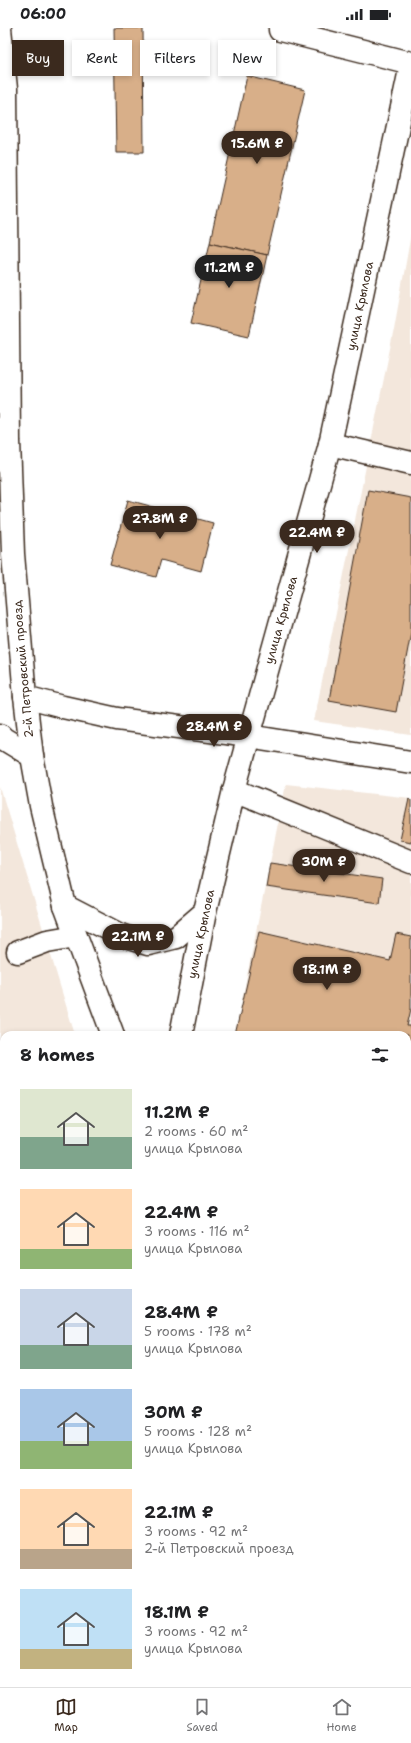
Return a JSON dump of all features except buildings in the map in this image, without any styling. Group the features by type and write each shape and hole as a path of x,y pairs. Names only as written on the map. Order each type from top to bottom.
{"street":[{"name":"2-й Петровский проезд","path":"0,28 6,89 9,441 12,546 24,696 32,756 41,806 65,906 112,1031"},
{"path":"280,30 411,64"},
{"name":"улица Крылова","path":"182,1031 205,912 234,790 330,444 404,127 411,64"},
{"path":"330,444 411,463"},
{"path":"24,696 63,707 117,719 249,736 411,762"},
{"path":"0,735 4,740 32,756"},
{"path":"234,790 411,862"},
{"path":"65,906 123,936 148,944 176,937 205,912"},
{"path":"18,952 47,941 76,936"}],"shaded area":[{"path":"411,234 411,735 314,721 394,329"},
{"path":"286,784 411,798 411,1031 236,1031"},
{"path":"0,787 74,1031 0,1031"}]}
